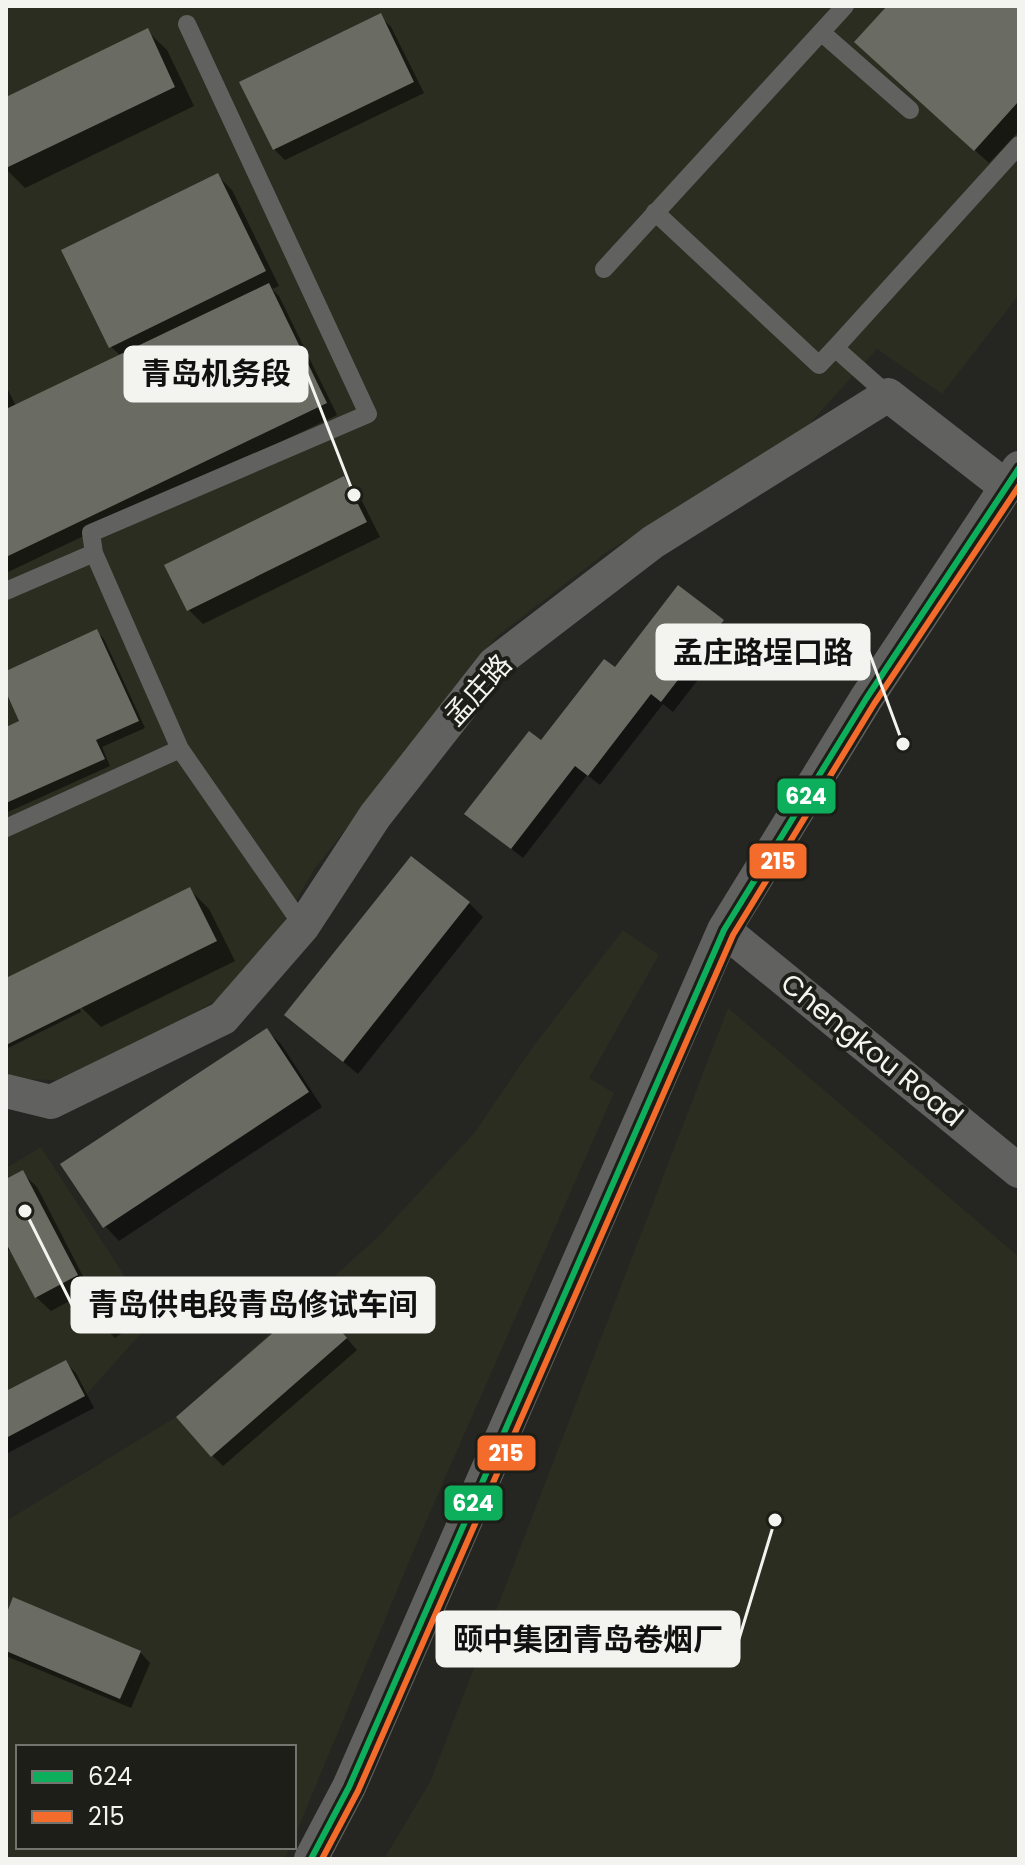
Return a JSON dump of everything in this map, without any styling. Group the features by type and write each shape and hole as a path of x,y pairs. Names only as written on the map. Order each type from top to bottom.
{"street":[{"path":"311,1859 349,1787 724,930 866,699 1012,477 888,395"},
{"name":"孟庄路","path":"6,1091 51,1102 223,1018 303,926 375,816 494,664 653,542 888,395"},
{"name":"Chengkou Road","path":"724,930 1019,1171"}],"lane":[{"path":"604,269 845,6"},
{"path":"187,24 368,414 91,533 94,553 180,749 303,926"},
{"path":"821,32 910,110"},
{"path":"655,212 819,365 1019,145"},
{"path":"835,348 888,395"},
{"path":"6,591 94,553"},
{"path":"6,828 180,749"}],"shaded area":[{"path":"6,6 1019,6 1019,295 942,394 877,349 795,440 608,551 496,637 313,871 273,941 230,993 71,1081 6,1078"},
{"path":"623,930 659,955 589,1078 614,1093 424,1526 296,1833 296,1745 16,1745 16,1849 289,1849 285,1859 6,1859 6,1521 176,1417 376,1239 475,1132 532,1048"},
{"path":"728,1008 1019,1257 1019,1859 384,1859 430,1782"},
{"path":"41,1147 153,1320 85,1396 6,1438 6,1168"}],"building":[{"path":"887,6 1019,6 1019,101 974,151 854,42"},
{"path":"381,13 414,82 273,150 239,82"},
{"path":"148,28 175,87 6,168 6,97"},
{"path":"218,173 266,271 109,348 61,250"},
{"path":"269,283 327,403 6,557 6,409"},
{"path":"344,476 367,522 187,611 164,565"},
{"path":"678,585 724,620 661,702 651,694 588,776 575,766 511,849 464,814 529,731 541,740 604,659 615,667"},
{"path":"97,629 139,721 96,740 105,759 6,803 6,727 19,721 6,692 6,671"},
{"path":"411,856 470,902 343,1062 284,1015"},
{"path":"190,887 217,941 6,1045 6,978"},
{"path":"267,1028 309,1092 103,1228 60,1164"},
{"path":"23,1170 78,1275 35,1298 6,1243 6,1179"},
{"path":"121,1278 142,1307 107,1332 86,1304"},
{"path":"313,1298 347,1338 211,1457 176,1417"},
{"path":"66,1360 85,1396 6,1438 6,1391"},
{"path":"13,1597 141,1651 120,1699 6,1651 6,1615"}],"transit line":[{"name":"624","path":"311,1859 349,1787 724,930 866,699 1019,468"},
{"name":"215","path":"322,1859 358,1791 733,935 874,704 1019,486"}],"place":[{"name":"青岛机务段","path":"354,495"},
{"name":"孟庄路埕口路","path":"903,744"},
{"name":"青岛供电段青岛修试车间","path":"25,1211"},
{"name":"颐中集团青岛卷烟厂","path":"775,1520"}]}
